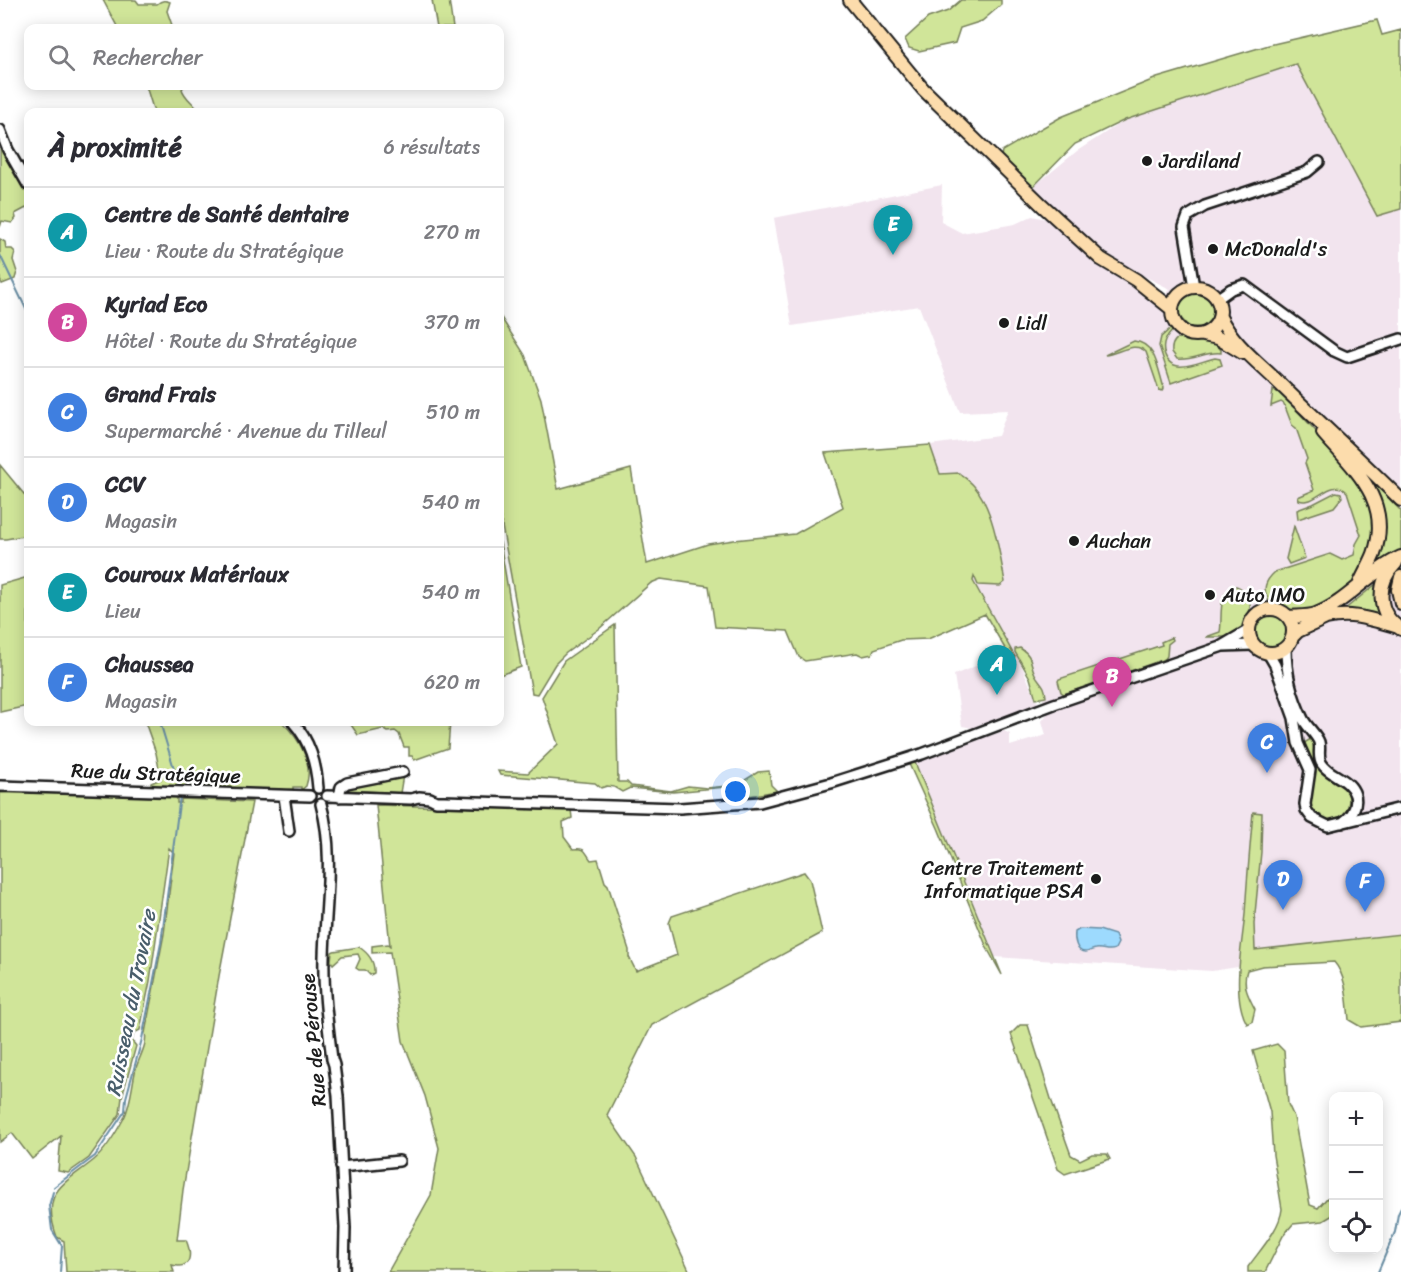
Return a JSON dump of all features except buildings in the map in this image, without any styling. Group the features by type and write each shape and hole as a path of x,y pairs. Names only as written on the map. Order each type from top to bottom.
{"main road":[{"path":"850,0 923,89 1046,210 1101,258 1136,280 1172,309"},
{"path":"1136,280 1177,296"},
{"path":"1203,335 1214,328 1220,317 1220,310 1217,299 1207,290 1194,287 1177,296 1172,309 1173,320 1181,331 1195,336 1218,338 1250,356"},
{"path":"1220,317 1226,328 1250,356 1298,402 1348,447 1401,488"},
{"path":"1298,402 1365,482 1373,495 1378,511 1379,528 1374,553 1360,584"},
{"path":"1348,447 1401,500"},
{"path":"1398,628 1358,615 1338,615 1298,631 1286,648 1268,653 1254,645 1249,630 1252,618 1262,610 1274,609 1288,617 1314,615 1329,608 1385,566 1401,558"},
{"path":"1398,628 1388,618 1381,602 1383,581 1401,558"},
{"path":"1326,618 1401,566"},
{"path":"1401,577 1398,590 1401,603"},
{"path":"1288,617 1293,636"}],"street":[{"path":"0,130 24,178"},
{"path":"1194,287 1184,227 1188,216 1205,206 1307,172 1319,162"},
{"path":"1217,299 1231,289 1245,285 1334,351 1347,357 1401,339"},
{"path":"324,800 323,790 318,789 310,796 314,803 339,797 411,799 419,797 444,801 680,808 729,806 745,802 750,804 831,783 922,754 1220,647 1249,630"},
{"path":"1220,647 1254,645"},
{"path":"1286,648 1288,672 1295,698 1304,721 1319,744 1320,762 1346,781 1354,794 1355,806 1347,820 1340,824"},
{"path":"1268,653 1275,665 1294,718 1298,743 1310,770 1306,810 1318,822 1328,826 1401,808"},
{"path":"296,726 310,748 316,767 318,789"},
{"path":"339,797 341,787 347,783 403,772"},
{"name":"Rue du Stratégique","path":"0,786 310,796"},
{"path":"284,796 290,831"},
{"name":"Rue de Pérouse","path":"324,800 329,861 324,957 325,989 330,1048 338,1096 345,1228 344,1272"},
{"path":"1355,806 1369,810 1401,802"},
{"path":"341,1167 399,1161"}],"shaded area":[{"path":"1296,64 1377,216 1401,209 1401,934 1255,950 1238,967 1212,971 995,957 914,760 1004,731 1010,734 1010,746 1046,735 1042,721 1048,713 1035,676 1020,662 1038,704 973,728 962,726 954,675 1007,653 1011,659 998,625 973,581 973,575 930,445 998,436 1008,410 960,412 919,306 792,326 774,218 942,185 941,222 962,233 1015,224 1032,216 1046,219 1123,280 1161,303 1170,289 1096,249 1032,188 1077,151 1125,120"}],"green space":[{"path":"103,0 136,0 139,4 170,2 167,11 172,24 116,24"},
{"path":"432,0 449,0 452,24 436,24"},
{"path":"961,0 1001,0 1001,5 982,21 960,28 955,43 919,51 909,48 905,39 928,18 948,11"},
{"path":"1377,20 1382,35 1401,30 1401,209 1377,216 1296,64 1125,120 1075,144 1032,188 1001,157 1002,151 1061,117 1157,78 1269,45"},
{"path":"147,90 182,90 196,108 153,108"},
{"path":"0,140 24,186 24,209 15,214 16,218 12,223 2,221 0,227"},
{"path":"0,239 5,242 6,249 12,249 15,252 13,260 17,272 15,279 2,284 0,280"},
{"path":"1191,293 1206,296 1213,307 1212,318 1203,327 1189,327 1180,317 1178,309 1180,302"},
{"path":"504,322 525,355 541,399 558,489 631,469 647,564 708,544 795,534 843,507 825,453 930,445 940,474 959,473 969,481 981,495 991,518 1005,582 1000,586 978,585 974,576 973,581 1015,657 1011,659 985,614 928,639 901,640 874,649 872,654 863,656 857,653 805,661 799,657 788,631 715,627 709,586 661,579 651,583 599,629 566,653 555,664 537,694 532,693 504,537"},
{"path":"1171,328 1173,330 1166,340 1164,352 1173,364 1186,366 1215,358 1220,359 1222,365 1171,383 1159,346 1161,337"},
{"path":"1184,336 1214,341 1221,353 1177,359 1172,352 1172,346 1178,338"},
{"path":"1134,341 1141,343 1152,352 1158,366 1163,391 1159,390 1146,352 1142,349 1132,347 1105,355"},
{"path":"1273,390 1276,392 1278,390 1360,479 1369,493 1375,536 1355,584 1316,611 1290,611 1284,606 1269,601 1265,589 1267,582 1275,572 1330,554 1342,560 1354,555 1361,535 1347,492 1341,488 1329,489 1305,501 1299,500 1298,497 1314,490 1305,463 1307,459 1296,428 1292,425 1284,404 1281,402 1271,406"},
{"path":"1353,461 1401,511 1401,551 1379,562 1367,573 1383,527"},
{"path":"0,465 24,494 24,536 0,539"},
{"path":"1336,492 1341,493 1342,497 1334,507 1298,519 1297,510"},
{"path":"1294,526 1305,558 1289,564 1286,559"},
{"path":"504,566 521,667 504,673"},
{"path":"24,578 24,707 0,712 0,585"},
{"path":"1376,584 1381,618 1344,610"},
{"path":"1236,586 1243,590 1250,600 1249,612 1241,631 1226,637 1206,637 1220,632 1223,599 1230,589"},
{"path":"1271,615 1282,620 1287,631 1282,642 1271,647 1260,642 1255,631 1260,620"},
{"path":"615,625 618,782 671,791 688,786 707,788 737,785 758,772 769,771 771,785 777,791 737,798 737,786 673,792 630,788 622,792 614,787 601,788 595,783 500,775 498,771 528,773 558,744 542,697 564,661"},
{"path":"1172,637 1173,640 1168,644 1165,659 1064,694 1061,692 1059,679 1162,645 1161,642"},
{"path":"1020,648 1029,657 1035,674 1045,689 1046,697 1036,699 1030,678 1015,652 1015,649"},
{"path":"146,726 285,726 303,751 308,777 306,786 301,790 301,787 293,787 293,792 151,788 151,783 161,779 156,753"},
{"path":"352,726 450,726 448,748 414,760 412,756 409,756 409,747 404,747 399,734 395,731 388,732 383,729 358,735"},
{"path":"1311,739 1315,742 1314,757 1317,766 1341,785 1349,795 1345,814 1332,820 1319,818 1310,807 1314,766 1303,746"},
{"path":"914,760 1002,975 987,948 909,764"},
{"path":"403,775 400,793 345,789 348,786"},
{"path":"29,791 177,797 177,803 181,803 181,799 252,802 219,976 183,1190 177,1240 186,1240 189,1260 183,1265 172,1265 174,1272 66,1272 64,1241 57,1237 51,1209 53,1199 64,1183 103,1151 124,1118 130,1100 136,1068 146,1037 164,934 174,853 169,848 150,981 140,1030 134,1033 132,1041 136,1046 122,1097 120,1114 89,1158 68,1173 58,1171 61,1136 32,1159 12,1133 0,1142 0,793"},
{"path":"376,805 571,810 572,818 563,822 564,837 573,849 583,850 591,860 598,859 629,950 629,957 636,971 677,955 669,923 672,916 804,872 810,880 822,933 652,1025 607,1115 636,1157 690,1272 388,1272 431,1195 439,1148 425,1096 403,1041 390,952 372,953 372,946 388,944 390,946"},
{"path":"1253,812 1262,813 1261,852 1254,924 1255,950 1401,934 1401,1022 1361,1027 1349,1020 1344,982 1334,962 1262,966 1247,970 1245,986 1255,1009 1252,1022 1247,1024 1240,1000 1239,970"},
{"path":"359,947 370,958 374,973 370,975 365,970 356,968 360,959 358,954 342,956 333,964 331,961 334,951"},
{"path":"1020,1025 1028,1025 1071,1155 1080,1160 1092,1154 1107,1154 1110,1159 1065,1174 1058,1169 1011,1034"},
{"path":"1277,1044 1284,1051 1288,1104 1294,1117 1310,1205 1318,1208 1329,1197 1329,1217 1323,1221 1293,1224 1283,1236 1265,1272 1248,1272 1248,1267 1274,1232 1282,1209 1273,1155 1270,1112 1253,1051"}],"water":[{"path":"1080,929 1099,930 1115,935 1118,943 1112,950 1093,949 1083,952 1076,945 1075,938 1075,932"}],"waterway":[{"name":"Ruisseau du Trovaire","path":"0,255 24,305"},
{"name":"Ruisseau du Trovaire","path":"161,726 179,785"},
{"name":"Ruisseau du Trovaire","path":"54,1187 95,1156 125,1111 161,943 180,796"},
{"name":"Ruisseau du Trovaire","path":"53,1192 49,1206 52,1230 62,1246 60,1272"},
{"path":"1378,1272 1395,1232 1401,1208"}],"place":[{"name":"Jardiland","path":"1147,161"},
{"name":"McDonald's","path":"1213,249"},
{"name":"Couroux Matériaux","path":"893,255"},
{"name":"Lidl","path":"1004,323"},
{"name":"Auchan","path":"1074,541"},
{"name":"Auto IMO","path":"1210,595"},
{"name":"Centre de Santé dentaire","path":"997,695"},
{"name":"Kyriad Eco","path":"1112,707"},
{"name":"Grand Frais","path":"1267,773"},
{"name":"Centre Traitement Informatique PSA","path":"1096,879"},
{"name":"CCV","path":"1283,910"},
{"name":"Chaussea","path":"1365,912"}]}
